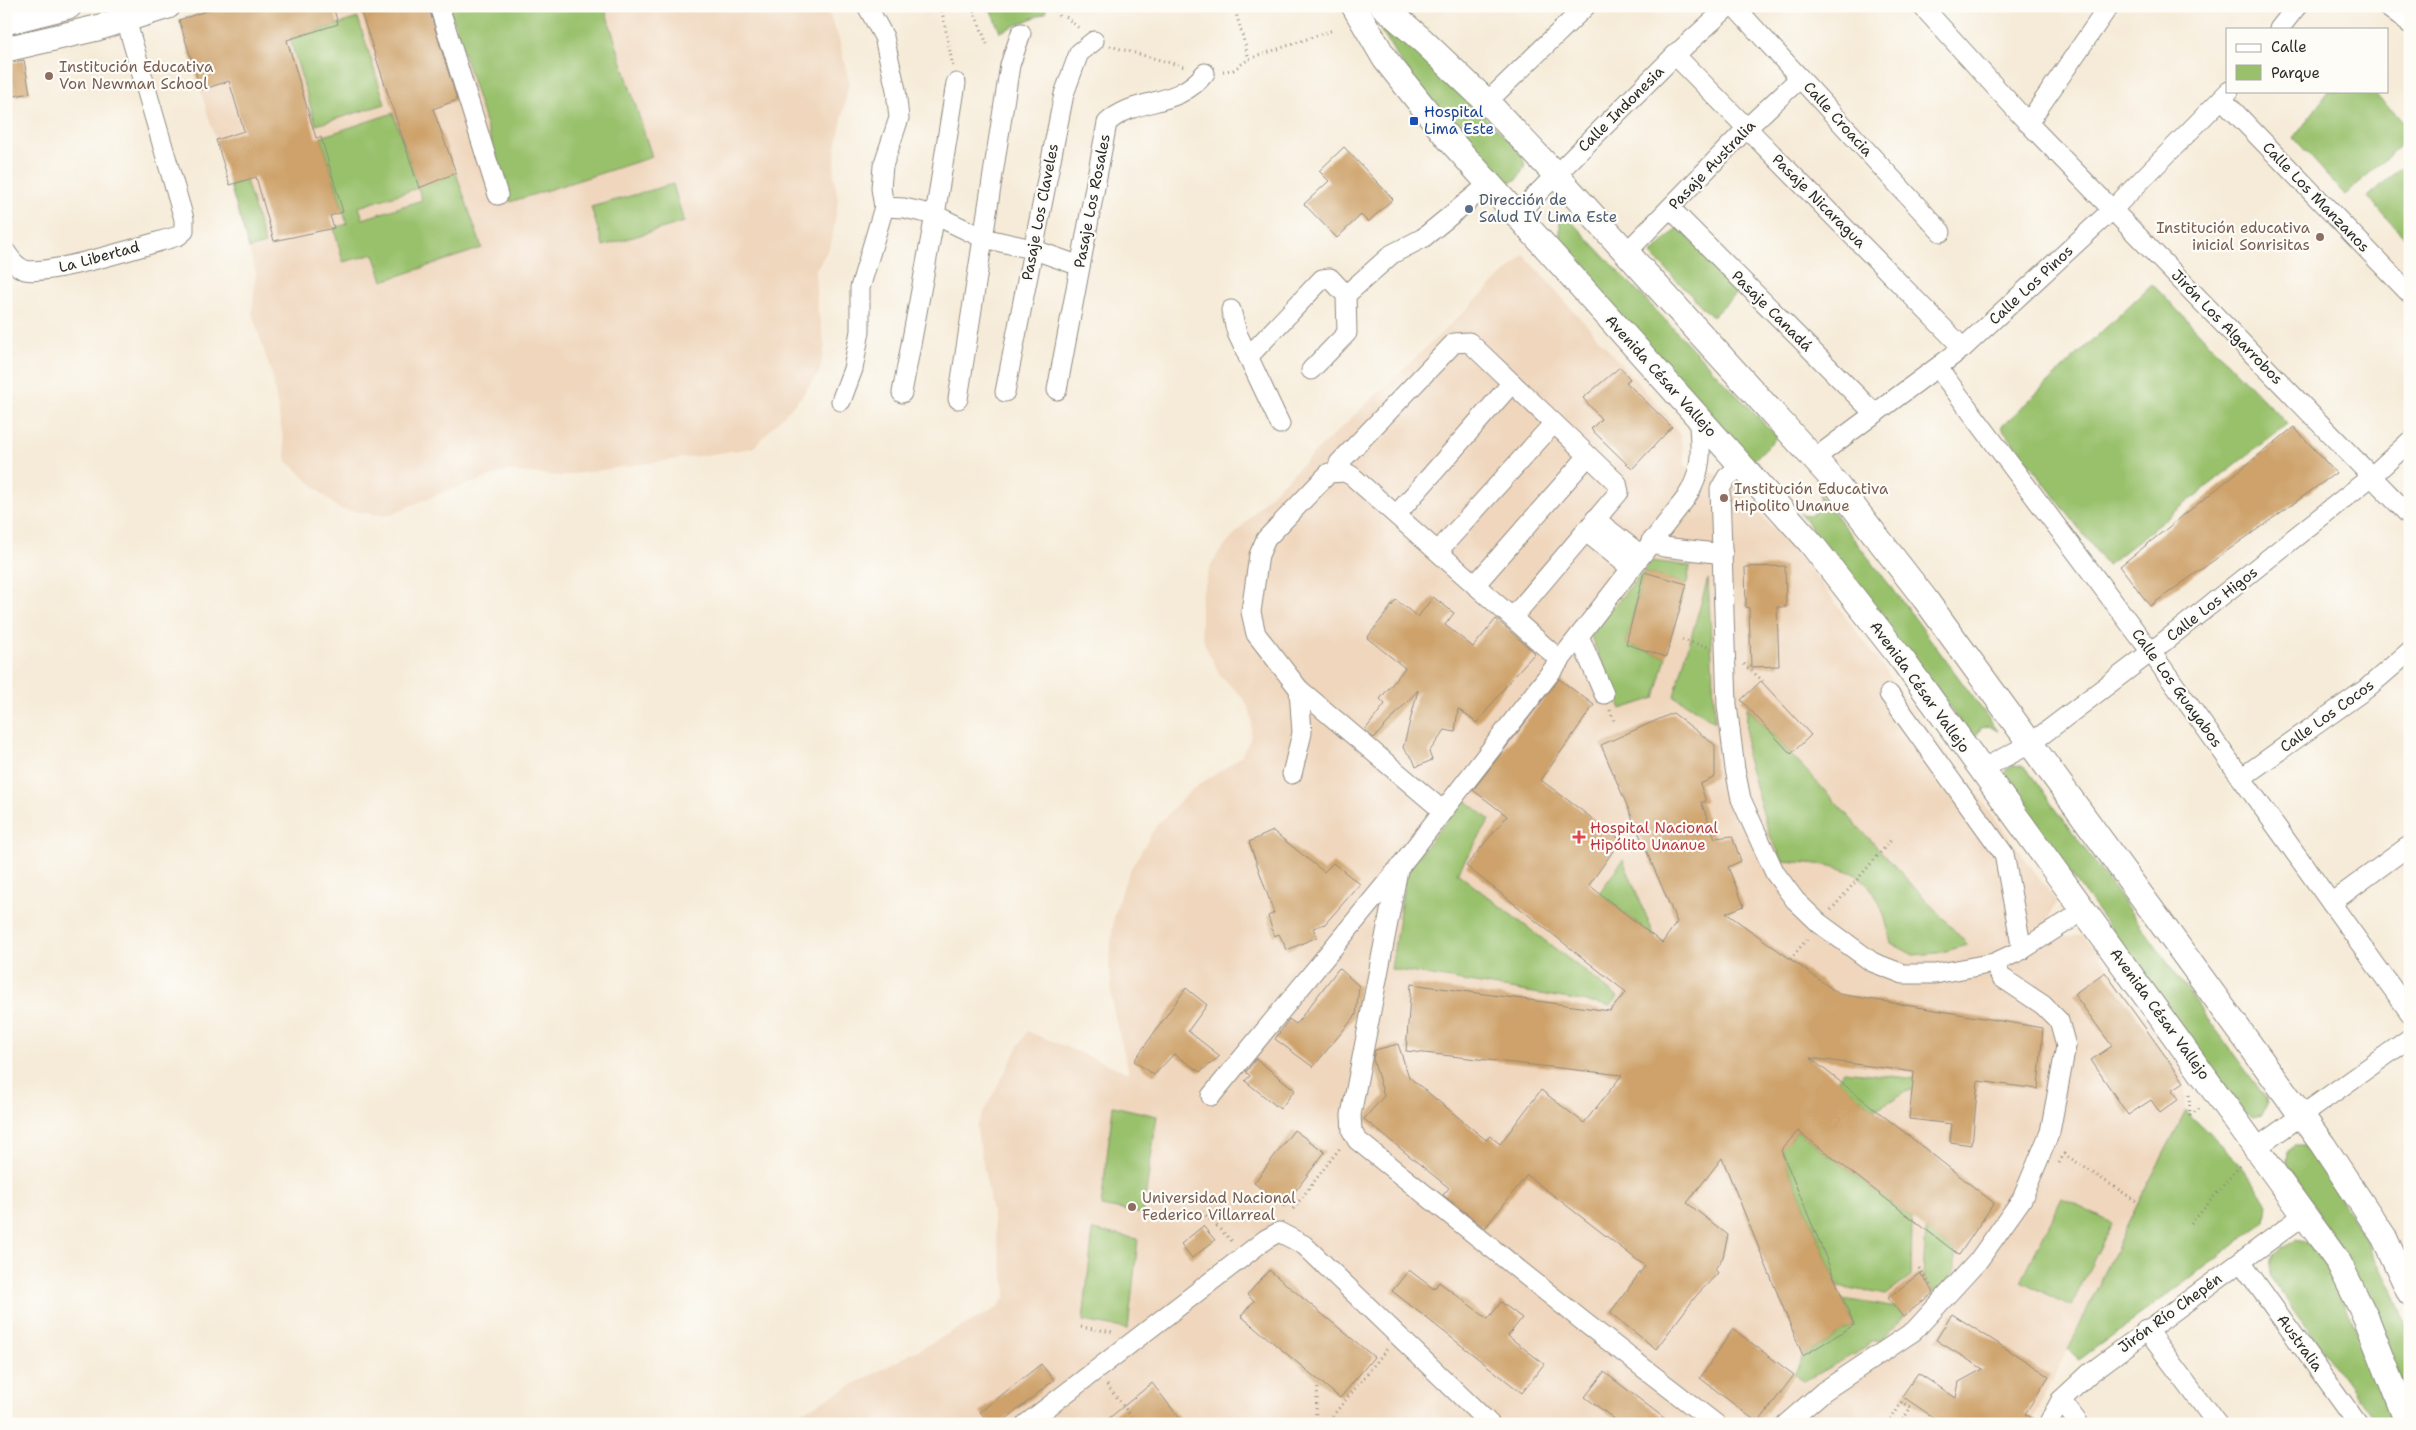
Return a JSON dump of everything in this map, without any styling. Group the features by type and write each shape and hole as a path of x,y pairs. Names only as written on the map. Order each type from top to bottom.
{"main road":[{"path":"12,16 69,6"},
{"path":"6,49 124,13 168,6"},
{"name":"Avenida César Vallejo","path":"1354,6 1385,59 1448,138 1810,542 1904,662 1980,770 2085,910 2340,1263 2354,1289 2388,1368 2408,1424"},
{"path":"1383,6 1487,102 1815,458 1926,599 2302,1117 2384,1237 2410,1293"}],"street":[{"path":"439,6 498,195"},
{"path":"841,400 854,369 860,331 860,288 884,207 881,188 883,166 899,118 896,90 884,37 867,6"},
{"path":"1487,102 1586,6"},
{"name":"Calle Indonesia","path":"1516,215 1675,55 1729,6"},
{"name":"Calle Croacia","path":"1734,6 1941,232"},
{"name":"Jirón Los Algarrobos","path":"1922,6 2028,123 2410,516"},
{"path":"2028,123 2109,6"},
{"path":"2280,28 2297,6"},
{"path":"2386,6 2410,24"},
{"name":"La Libertad","path":"9,257 26,270 53,269 178,236 184,231 184,219 124,13"},
{"path":"958,399 1010,65 1021,32"},
{"name":"Pasaje Los Claveles","path":"1005,392 1064,94 1080,53 1094,41"},
{"name":"Pasaje Nicaragua","path":"1675,55 1963,348"},
{"name":"Pasaje Los Rosales","path":"1056,390 1107,123 1118,113 1174,98 1196,84 1206,73"},
{"name":"Pasaje Australia","path":"1626,253 1747,128 1800,78"},
{"path":"902,393 935,215 956,83"},
{"name":"Calle Los Pinos","path":"1815,458 1963,348 2113,209 2225,95"},
{"name":"Calle Los Manzanos","path":"2225,95 2410,294"},
{"path":"1346,295 1392,254 1423,238 1489,184"},
{"path":"884,207 904,208 935,215 983,238 1032,249 1080,266"},
{"name":"Pasaje Canadá","path":"1670,208 1875,414"},
{"path":"1248,357 1322,279 1330,278 1346,295 1347,333 1311,370"},
{"path":"1231,310 1237,333 1280,424"},
{"path":"1338,471 1339,463 1454,343 1469,342 1617,483 1619,492 1513,617"},
{"name":"Calle Los Guayabos","path":"1938,368 2152,652 2410,1013"},
{"path":"1397,514 1512,383"},
{"path":"1211,1096 1398,869 1696,484 1701,445 1698,416"},
{"path":"1438,552 1554,422"},
{"name":"Calle Los Higos","path":"1980,770 2030,744 2152,652 2372,476 2410,441"},
{"path":"1475,585 1588,456"},
{"path":"1742,465 1727,477 1720,489 1724,554 1727,705 1741,799 1775,873 1795,900 1819,924 1872,962 1902,974 1935,974 1994,963 2022,950 2085,910"},
{"path":"1443,811 1299,689 1256,634 1252,624 1251,612 1259,555 1266,539 1329,473 1338,471 1352,476 1560,660"},
{"path":"1590,525 1641,555"},
{"path":"1641,555 1664,546 1724,554"},
{"path":"1579,636 1604,694"},
{"name":"Calle Los Cocos","path":"2241,778 2366,689 2410,651"},
{"path":"1292,774 1302,733 1299,689"},
{"path":"1889,694 2004,854 2022,950"},
{"path":"2331,903 2410,845"},
{"path":"1398,869 1351,1115 1352,1131 1364,1147 1716,1424"},
{"path":"1786,1424 1824,1392 1914,1331 1978,1261 2022,1199 2050,1132 2066,1046 2059,1021 2043,1005 2001,977 1994,963"},
{"path":"2256,1148 2302,1117 2410,1038"},
{"name":"Jirón Río Chepén","path":"2048,1424 2062,1400 2090,1373 2304,1215"},
{"path":"1026,1424 1246,1254 1279,1232 1293,1238 1399,1336 1490,1424"},
{"name":"Australia","path":"2241,1262 2358,1424"},
{"path":"2146,1330 2216,1424"},
{"path":"2062,1400 2079,1424"}],"path":[{"path":"942,6 956,83"},
{"path":"972,6 987,44"},
{"path":"1054,6 1060,19"},
{"path":"1234,6 1250,59"},
{"path":"1066,17 1094,41 1206,73 1233,70 1250,59 1333,30"},
{"path":"1790,959 1892,839"},
{"path":"1293,1209 1352,1131"},
{"path":"2191,1224 2256,1148"},
{"path":"2055,1171 2064,1154 2136,1201"},
{"path":"1202,1212 1246,1254"},
{"path":"1081,1327 1120,1333 1129,1344"},
{"path":"1326,1424 1399,1336"},
{"path":"1095,1370 1137,1424"},
{"path":"1315,1424 1318,1386"},
{"path":"1888,1424 1902,1402 1911,1407 1900,1424"}],"shaded area":[{"path":"221,6 826,6 839,39 849,82 836,149 834,174 838,201 831,245 815,271 817,306 825,346 819,373 802,396 753,448 560,476 508,471 436,495 386,516 339,509 287,461 272,375 252,313 256,273 179,20"},
{"name":"Hospital Nacional Hipólito Unanue","path":"1524,255 1671,420 1680,436 1686,466 1727,477 1811,570 2057,902 2048,919 2060,937 2084,935 2170,1051 2184,1074 2186,1111 2030,1424 802,1424 800,1413 997,1308 1005,1298 1006,1289 976,1126 1027,1031 1129,1073 1113,1009 1109,963 1114,916 1120,894 1130,870 1156,826 1191,790 1241,756 1250,740 1252,720 1249,709 1244,699 1220,675 1205,645 1201,628 1201,597 1210,568 1217,555 1267,498"}],"green space":[{"path":"449,6 604,6 652,157 510,202"},
{"path":"989,6 1044,6 1047,12 1000,32"},
{"path":"358,18 385,104 316,125 290,39"},
{"path":"1383,26 1388,26 1412,46 1521,152 1525,165 1518,179 1510,182 1500,181 1400,61 1380,29"},
{"path":"2328,92 2372,92 2410,127 2410,137 2345,195 2294,138"},
{"path":"393,113 419,187 456,173 482,248 383,281 374,254 343,262 334,228 347,224 321,137","holes":["418,188 422,200 363,219 359,207"]},
{"path":"2410,159 2410,243 2368,197"},
{"path":"246,180 265,244 249,249 230,185"},
{"path":"673,184 684,222 603,246 591,207"},
{"path":"1565,215 1777,437 1752,462 1544,237 1560,237 1560,220"},
{"path":"1678,227 1740,290 1712,317 1651,254"},
{"path":"2152,284 2287,424 2107,565 2001,427"},
{"path":"1819,494 1905,605 1998,731 1989,726 1981,728 1976,737 1977,744 1800,513 1810,515 1817,511 1820,504"},
{"path":"1652,561 1690,566 1687,584 1644,572 1626,644 1666,657 1655,698 1621,709 1590,634"},
{"path":"1708,579 1715,722 1674,696"},
{"path":"1747,707 1968,945 1938,953 1913,955 1891,943 1885,918 1877,899 1868,885 1857,876 1844,869 1827,865 1783,861 1769,834 1746,755"},
{"path":"2013,765 2022,766 2029,772 2265,1097 2267,1105 2262,1115 2252,1117 2245,1113 2002,780 2006,770"},
{"path":"1464,799 1490,820 1457,873 1618,997 1611,1006 1391,969 1406,871"},
{"path":"1623,860 1655,937 1599,893"},
{"path":"1844,1071 1926,1080 1926,1085 1903,1093 1876,1110 1837,1080"},
{"path":"1113,1106 1157,1116 1143,1214 1101,1206"},
{"path":"2186,1111 2237,1161 2268,1203 2266,1222 2079,1360 2068,1349 2140,1199"},
{"path":"1798,1131 1912,1219 1911,1277 1886,1295 1838,1286 1778,1143 1789,1141"},
{"path":"2295,1146 2304,1146 2310,1150 2367,1242 2399,1306 2410,1336 2410,1405 2347,1260 2287,1163 2288,1151"},
{"path":"2062,1198 2112,1223 2071,1306 2021,1281"},
{"path":"1926,1229 1955,1252 1955,1273 1935,1292 1923,1276"},
{"path":"1093,1230 1138,1239 1128,1329 1083,1321"},
{"path":"2298,1240 2312,1246 2332,1276 2356,1329 2392,1424 2377,1424 2276,1286 2270,1270 2273,1257 2282,1248"},
{"path":"1843,1299 1897,1308 1903,1317 1881,1340 1870,1341 1865,1348 1804,1381 1794,1375 1803,1356 1854,1325"}],"building":[{"path":"221,6 333,6 338,24 287,40 316,138 321,137 343,212 330,216 334,228 274,241 256,177 230,185 216,140 244,131 229,81 201,90 179,20"},
{"path":"359,6 428,6 457,100 433,109 456,173 419,188"},
{"path":"24,60 30,93 15,96 9,63"},
{"path":"1344,147 1393,199 1368,222 1361,215 1337,238 1304,204 1329,181 1319,171"},
{"path":"1620,367 1630,379 1626,382 1672,427 1632,469 1591,429 1601,419 1583,398"},
{"path":"2294,427 2336,473 2150,606 2120,566"},
{"path":"1785,566 1786,607 1777,607 1779,666 1751,667 1749,608 1746,607 1745,567"},
{"path":"1644,572 1687,584 1666,657 1626,644"},
{"path":"1433,597 1454,613 1445,625 1473,647 1496,619 1535,653 1512,678 1477,723 1458,709 1455,732 1445,730 1429,752 1432,760 1416,767 1413,759 1403,748 1418,690 1374,738 1365,730 1385,704 1380,699 1405,668 1367,638 1396,600 1418,617"},
{"path":"1559,679 1594,705 1541,780 1621,840 1589,885 1662,943 1677,922 1601,745 1673,713 1715,745 1715,777 1700,784 1706,802 1701,802 1715,838 1732,836 1741,861 1728,867 1744,906 1726,913 1839,994 2043,1028 2038,1089 1978,1081 1972,1145 1950,1142 1952,1124 1909,1119 1914,1072 1810,1058 1994,1203 1959,1255 1798,1131 1781,1150 1854,1325 1803,1356 1722,1158 1687,1203 1728,1235 1723,1257 1715,1269 1718,1273 1696,1296 1656,1349 1610,1313 1645,1266 1527,1175 1485,1228 1443,1195 1449,1188 1364,1119 1384,1096 1373,1059 1375,1050 1398,1044 1409,1077 1486,1140 1490,1136 1500,1144 1541,1090 1584,1123 1622,1075 1406,1051 1411,984 1610,1011 1626,992 1466,866 1507,816 1473,790"},
{"path":"1761,681 1811,735 1791,754 1741,700"},
{"path":"1273,831 1324,872 1333,863 1360,884 1325,924 1313,928 1317,937 1287,950 1279,934 1274,936 1268,916 1274,913 1249,842"},
{"path":"1339,968 1359,986 1356,1015 1313,1067 1275,1039 1289,1019 1296,1024"},
{"path":"2105,972 2184,1082 2172,1090 2179,1099 2160,1113 2151,1100 2128,1115 2091,1060 2112,1046 2074,994"},
{"path":"1186,988 1207,1005 1188,1031 1220,1056 1200,1072 1174,1054 1154,1075 1134,1061"},
{"path":"1256,1059 1295,1090 1280,1109 1245,1081 1250,1076 1246,1072"},
{"path":"1294,1130 1325,1152 1284,1206 1254,1183"},
{"path":"1203,1226 1215,1240 1192,1258 1181,1244"},
{"path":"1269,1270 1374,1357 1340,1398 1241,1316 1254,1301 1247,1295"},
{"path":"1409,1270 1434,1289 1439,1282 1488,1319 1501,1302 1522,1318 1508,1336 1544,1364 1522,1393 1392,1291"},
{"path":"1920,1273 1934,1292 1903,1317 1888,1298"},
{"path":"1952,1314 2049,1376 2025,1414 2037,1421 2037,1424 1943,1424 1902,1396 1918,1373 1956,1398 1959,1382 1983,1369 1936,1340"},
{"path":"1733,1329 1794,1375 1758,1423 1700,1378"},
{"path":"1041,1364 1054,1380 1000,1424 990,1424 980,1412"},
{"path":"1604,1372 1672,1424 1621,1424 1585,1397"},
{"path":"1152,1383 1184,1424 1102,1424"}],"place":[{"name":"Institución Educativa Von Newman School","path":"49,76"},
{"name":"Hospital Lima Este","path":"1414,121"},
{"name":"Dirección de Salud IV Lima Este","path":"1469,209"},
{"name":"Institución educativa inicial Sonrisitas","path":"2320,237"},
{"name":"Institución Educativa Hipolito Unanue","path":"1724,498"},
{"name":"Hospital Nacional Hipólito Unanue","path":"1579,837"},
{"name":"Universidad Nacional Federico Villarreal","path":"1132,1207"}]}
